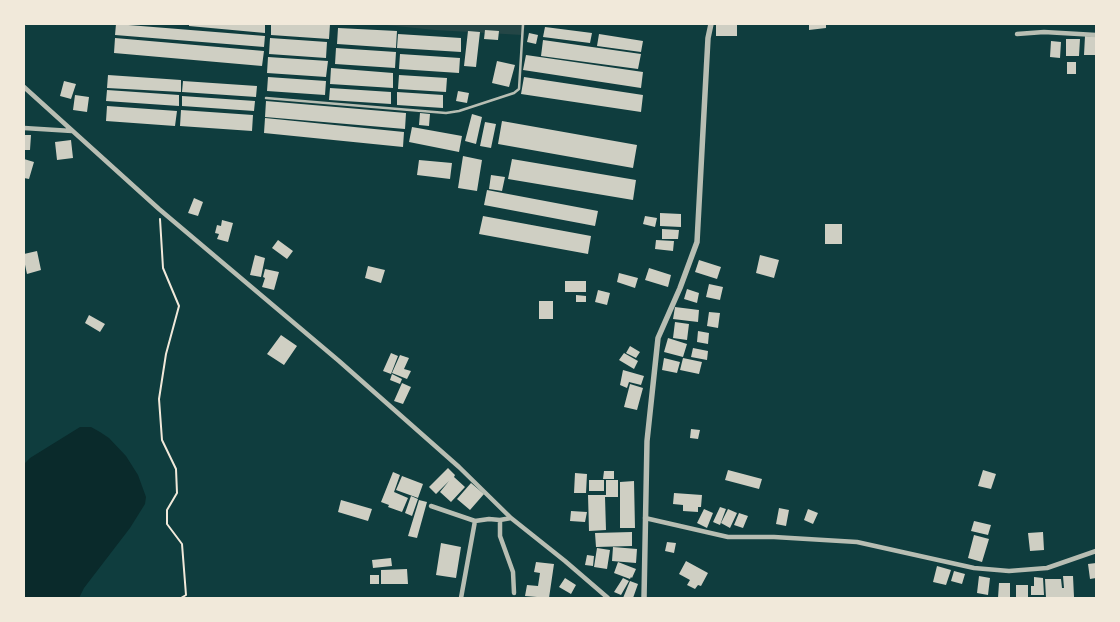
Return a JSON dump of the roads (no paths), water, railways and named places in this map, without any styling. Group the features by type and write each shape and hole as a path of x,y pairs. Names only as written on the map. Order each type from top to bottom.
{"street":[{"path":"644,598 647,441 658,338 680,288 697,242 708,38 711,24"},
{"path":"1017,34 1044,32 1096,35"},
{"path":"24,87 159,209 320,344 459,467 511,518 608,598"},
{"path":"24,128 72,131"},
{"path":"431,506 475,521 511,518"},
{"path":"645,518 728,537 774,537 857,542 974,568 1009,571 1047,568 1096,551"},
{"path":"500,520 500,536 513,572 514,592"},
{"path":"461,598 475,521"}],"lane":[{"path":"266,98 446,113 459,111 514,93 519,89 523,24"}]}
